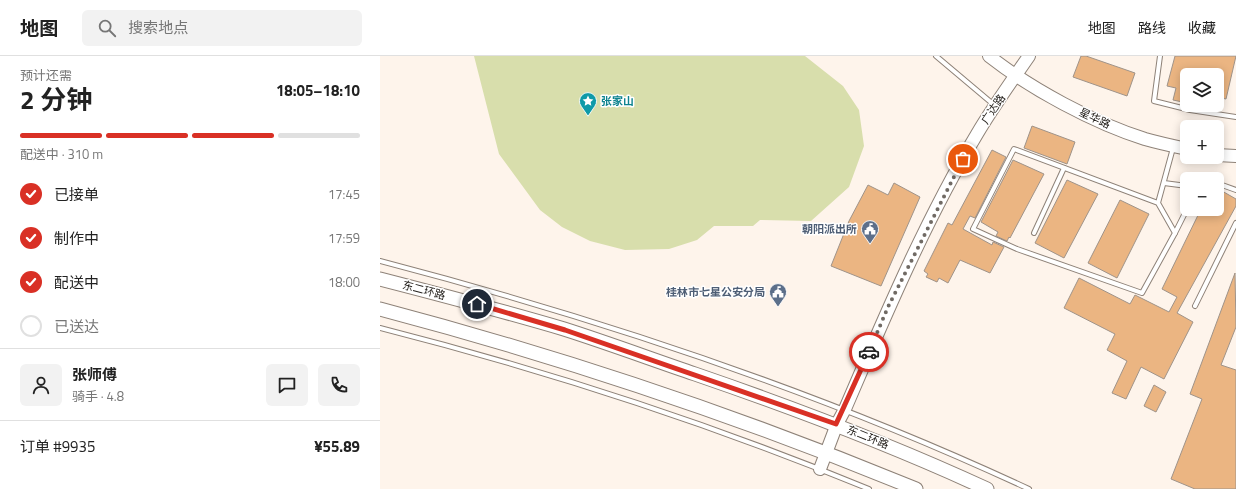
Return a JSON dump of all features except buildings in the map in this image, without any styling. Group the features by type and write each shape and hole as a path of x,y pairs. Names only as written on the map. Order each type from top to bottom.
{"main road":[{"name":"东二环路","path":"380,279 477,304 565,330 836,424 936,465 987,489"},
{"path":"380,309 556,358 826,452 916,489"}],"street":[{"name":"星华路","path":"989,56 1012,73 1097,120 1145,139 1180,147"},
{"name":"广达路","path":"820,469 836,424 845,409 888,307 936,210 1012,73 1029,56"},
{"path":"1224,155 1236,156"}],"lane":[{"path":"936,56 995,106"},
{"path":"1160,56 1154,101 1190,110 1236,117"},
{"path":"1158,203 1174,146"},
{"path":"1175,233 1158,203 1014,149 973,229 1017,249 1142,293 1175,233 1184,216"},
{"path":"1034,233 1064,168"},
{"path":"1164,183 1180,185"},
{"path":"1224,186 1236,190"},
{"path":"1195,306 1236,223"},
{"path":"380,261 487,289 575,315 845,409 948,451 1029,489"},
{"path":"380,328 551,375 820,469 869,489"}],"green space":[{"path":"474,56 805,56 843,86 859,110 864,146 849,187 811,221 760,220 753,226 714,226 697,240 669,249 625,250 590,241 562,227 540,210 499,154"}],"way so far":[{"path":"869,352 888,307 963,159"}],"place":[{"name":"张家山","path":"588,116"},
{"name":"朝阳派出所","path":"870,244"},
{"name":"桂林市七星公安分局","path":"778,307"}],"route":[{"path":"477,304 565,330 836,424 845,409 869,352"}]}
